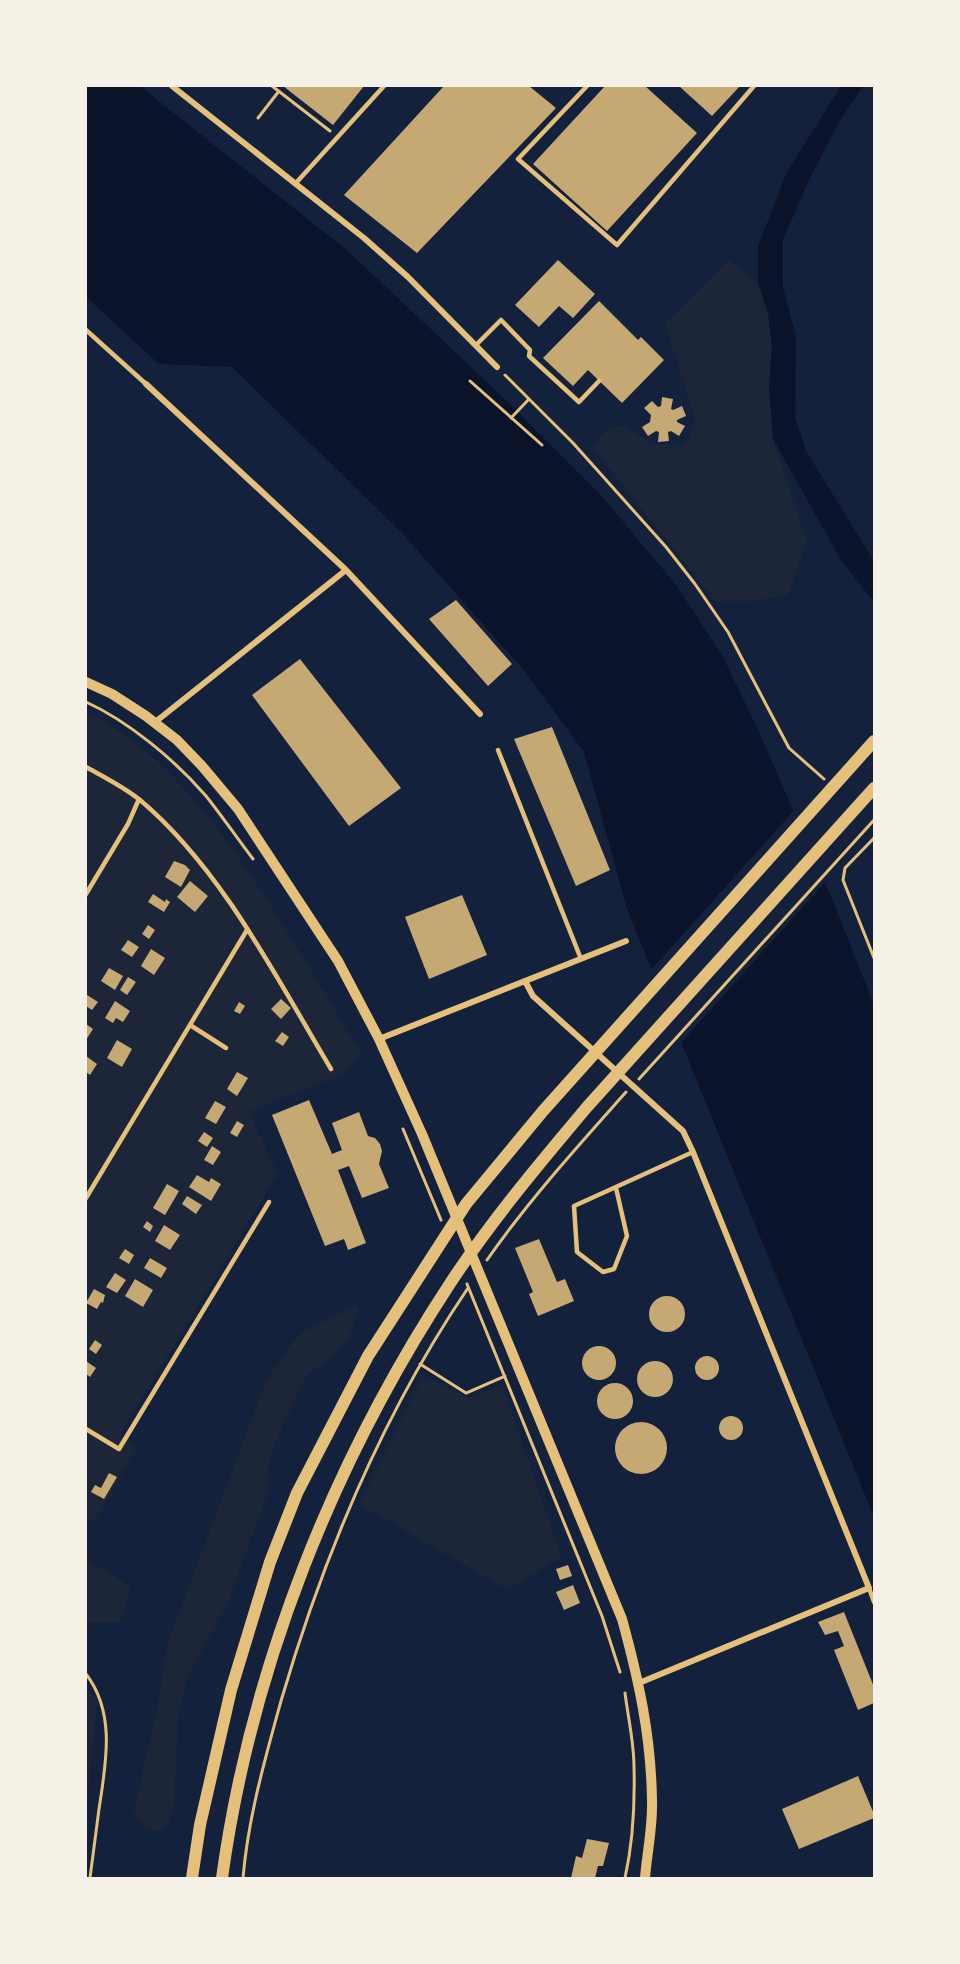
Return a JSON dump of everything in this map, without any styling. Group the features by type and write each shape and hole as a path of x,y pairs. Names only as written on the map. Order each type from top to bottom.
{"main road":[{"path":"192,1878 200,1825 231,1690 270,1562 297,1493 368,1356 466,1204 543,1111 874,741"},
{"path":"222,1878 228,1837 259,1701 302,1571 329,1505 393,1377 451,1282 501,1212 587,1107 874,788"}],"street":[{"path":"172,86 364,238 408,277 497,367"},
{"path":"146,384 346,570 480,714"},
{"path":"154,723 346,570"},
{"path":"86,682 112,694 154,723 183,747 238,809 338,961 379,1040 422,1134 622,1619 639,1683 650,1742 652,1803 645,1878"},
{"path":"379,1040 626,941"},
{"path":"525,981 533,996 683,1131 869,1588 639,1683"}],"lane":[{"path":"295,184 384,86"},
{"path":"587,86 518,159 617,245 754,86"},
{"path":"476,345 501,320 530,350 529,356 579,402 600,381"},
{"path":"86,330 146,384"},
{"path":"498,750 581,959"},
{"path":"86,767 139,799 196,857 247,930 332,1069"},
{"path":"86,894 128,824 139,799"},
{"path":"86,1198 247,930"},
{"path":"190,1025 226,1048"},
{"path":"616,1188 627,1236 614,1269 603,1272 577,1252 574,1206 693,1152"},
{"path":"86,1429 119,1449 269,1202"},
{"path":"869,1588 874,1602"}],"path":[{"path":"272,86 327,128"},
{"path":"258,118 279,91"},
{"path":"497,367 573,443 666,547 728,632 789,748 828,782"},
{"path":"470,381 542,445"},
{"path":"511,418 529,399"},
{"path":"636,1081 874,820"},
{"path":"874,838 845,868 843,880 874,958"},
{"path":"484,1265 546,1185 628,1090"},
{"path":"243,1878 246,1849 268,1746 298,1645 357,1487 420,1364 472,1283"},
{"path":"420,1364 466,1393 505,1376"},
{"path":"86,1674 96,1686 104,1716 108,1754 90,1878"}],"shaded area":[{"path":"86,86 140,86 349,252 508,402 600,494 676,585 722,655 759,732 832,899 874,1005 874,1517 627,909 584,752 522,668 403,534 232,367 159,364 86,297"},
{"path":"841,86 863,86 839,122 809,180 783,240 783,287 796,336 795,416 806,451 874,561 874,602 841,560 773,439 769,386 772,346 768,313 758,283 758,246 787,172"},
{"path":"729,260 758,283 768,313 772,346 769,386 773,439 807,542 788,595 752,601 716,601 592,447 608,429 615,426 628,429 657,444 682,444 690,438 695,418 665,324"},
{"path":"86,712 115,728 143,748 192,797 214,824 273,909 361,1054 342,1074 249,1112 278,1174 120,1434 137,1448 94,1523 86,1518"},
{"path":"356,1305 359,1309 348,1338 334,1356 305,1378 274,1445 268,1465 269,1489 228,1602 187,1679 179,1709 174,1800 170,1822 165,1829 159,1831 143,1827 134,1811 157,1710 167,1645 266,1381 295,1339 306,1330"},
{"path":"423,1376 469,1398 502,1385 562,1558 506,1589 359,1504"},
{"path":"86,1559 131,1587 120,1622 86,1622"},
{"path":"86,1689 97,1701 86,1815"}],"pier":[{"path":"796,808 827,880 679,1045 649,972"}],"building":[{"path":"283,86 364,86 333,125"},
{"path":"444,86 529,86 556,108 417,253 344,195"},
{"path":"605,86 645,86 697,133 607,231 533,164"},
{"path":"679,86 740,86 712,116"},
{"path":"558,260 595,294 573,318 559,306 539,327 515,305"},
{"path":"599,301 638,340 641,337 664,360 622,403 588,370 573,386 543,358"},
{"path":"662,397 673,399 671,409 673,410 682,406 686,416 677,420 685,426 679,436 671,431 668,432 669,441 658,442 659,432 656,431 648,436 642,427 650,422 651,415 644,408 652,401 658,407 661,406"},
{"path":"456,600 512,664 488,686 429,619"},
{"path":"300,659 401,788 349,826 252,695"},
{"path":"552,727 610,870 576,886 514,739"},
{"path":"174,861 185,865 190,870 181,887 165,877"},
{"path":"190,881 208,896 195,912 177,897"},
{"path":"153,894 165,902 166,899 170,902 164,912 148,902"},
{"path":"462,895 487,955 429,979 405,917"},
{"path":"148,925 155,930 149,939 142,934"},
{"path":"128,940 139,947 132,957 121,950"},
{"path":"151,949 165,958 154,975 141,966"},
{"path":"109,968 123,976 115,990 101,981"},
{"path":"128,977 136,982 127,995 120,990"},
{"path":"87,995 98,1002 92,1010 86,1006"},
{"path":"281,999 291,1008 281,1019 271,1009"},
{"path":"115,1001 130,1011 123,1022 116,1018 113,1023 105,1018"},
{"path":"239,1002 245,1006 240,1014 234,1011"},
{"path":"86,1024 93,1029 86,1040"},
{"path":"282,1032 289,1037 283,1046 275,1041"},
{"path":"117,1040 132,1049 122,1067 107,1058"},
{"path":"86,1056 97,1064 90,1075 86,1072"},
{"path":"237,1072 248,1078 237,1096 227,1089"},
{"path":"309,1100 332,1154 342,1150 332,1123 359,1112 368,1136 375,1138 382,1151 379,1164 389,1188 362,1198 349,1166 338,1170 366,1243 348,1250 344,1239 325,1246 272,1115"},
{"path":"215,1101 226,1107 216,1124 205,1118"},
{"path":"237,1121 244,1125 237,1137 230,1133"},
{"path":"204,1132 213,1138 207,1147 198,1141"},
{"path":"212,1146 221,1152 213,1165 204,1160"},
{"path":"197,1175 209,1182 211,1178 221,1184 211,1201 189,1187"},
{"path":"167,1184 179,1191 165,1215 153,1208"},
{"path":"187,1196 202,1205 196,1214 182,1204"},
{"path":"147,1221 153,1226 150,1232 143,1227"},
{"path":"164,1225 180,1235 170,1250 155,1241"},
{"path":"539,1239 557,1282 565,1279 574,1301 538,1316 529,1294 533,1292 515,1248"},
{"path":"125,1249 134,1255 129,1264 119,1258"},
{"path":"150,1258 167,1268 161,1278 144,1268"},
{"path":"115,1273 126,1280 117,1293 106,1287"},
{"path":"135,1279 153,1290 143,1307 125,1296"},
{"path":"94,1289 105,1295 103,1303 101,1302 97,1309 86,1303"},
{"path":"667,1296 680,1301 685,1314 680,1327 667,1332 654,1327 649,1314 654,1301"},
{"path":"95,1340 102,1345 96,1354 89,1349"},
{"path":"599,1346 611,1351 616,1363 611,1375 599,1380 587,1375 582,1363 587,1351"},
{"path":"707,1356 716,1359 719,1368 716,1377 707,1380 698,1377 695,1368 698,1359"},
{"path":"86,1361 96,1368 90,1377 86,1374"},
{"path":"655,1361 668,1366 673,1379 668,1392 655,1397 642,1392 637,1379 642,1366"},
{"path":"615,1383 628,1388 633,1401 628,1414 615,1419 602,1414 597,1401 602,1388"},
{"path":"731,1416 740,1419 743,1428 740,1437 731,1440 722,1437 719,1428 722,1419"},
{"path":"636,1422 646,1422 660,1429 667,1448 660,1467 646,1474 636,1474 626,1470 619,1463 615,1453 615,1443 619,1433 626,1426"},
{"path":"109,1473 117,1477 104,1499 91,1492 95,1485 101,1488"},
{"path":"568,1565 572,1576 560,1580 556,1569"},
{"path":"573,1585 580,1603 564,1610 556,1592"},
{"path":"844,1612 874,1687 874,1703 858,1710 834,1650 844,1646 838,1631 825,1635 818,1622"},
{"path":"858,1776 874,1818 799,1849 782,1809"},
{"path":"587,1839 609,1843 603,1866 598,1866 595,1878 571,1878 576,1856 582,1858"}]}
